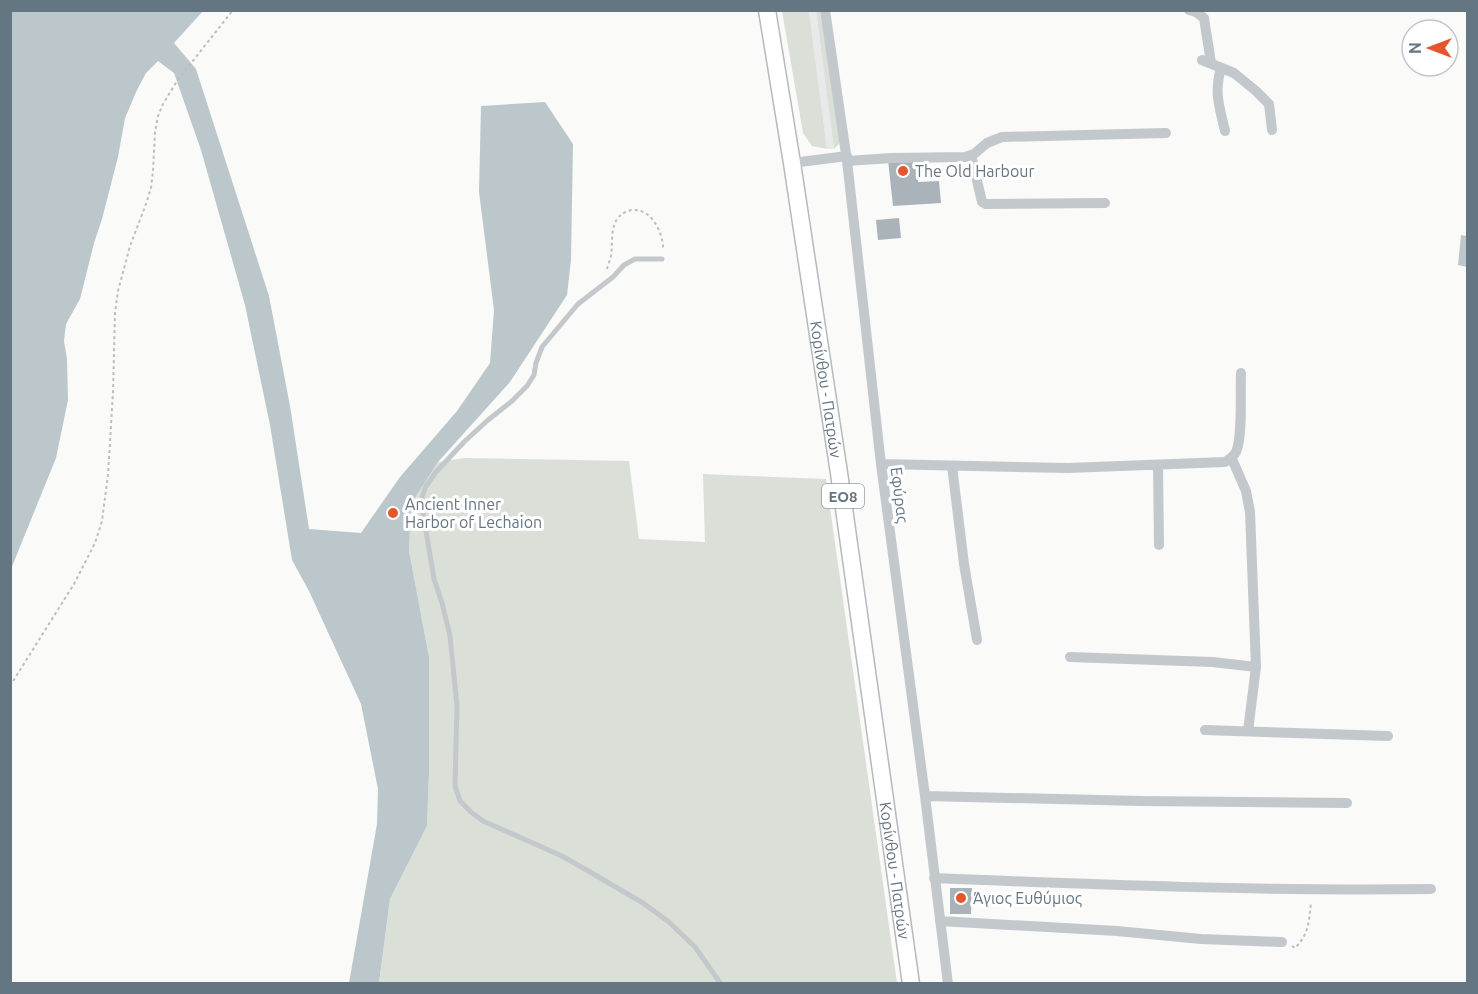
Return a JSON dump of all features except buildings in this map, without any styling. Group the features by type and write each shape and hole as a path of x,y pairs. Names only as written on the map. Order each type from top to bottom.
{"main road":[{"name":"Κορίνθου - Πατρών","path":"767,10 839,473 911,984"}],"street":[{"name":"Εφύρας","path":"825,10 847,159 881,464 948,984"},
{"path":"1189,10 1204,18 1211,64 1217,83 1217,99 1225,130"},
{"path":"1211,64 1234,73 1269,104 1272,130"},
{"path":"792,163 965,156 971,155 987,143 1002,137 1166,133"},
{"path":"971,155 978,192 982,202 986,204 1105,203"},
{"path":"881,464 1068,468 1225,462 1232,459 1237,450 1240,431 1241,373"},
{"path":"1232,459 1246,491 1250,512 1256,667 1248,731"},
{"path":"952,465 964,564 977,640"},
{"path":"1158,465 1159,544"},
{"path":"1070,657 1212,662 1256,667"},
{"path":"1205,730 1388,736"},
{"path":"925,796 1347,803"},
{"path":"934,878 1128,886 1312,890 1431,889"},
{"path":"940,921 1117,931 1201,939 1282,942"}],"lane":[{"path":"662,259 635,259 624,265 613,277 578,304 542,347 534,375 526,386 512,401 464,441 436,472 426,486 422,497 422,507 429,556 450,636 457,706 454,786 460,801 483,821 562,856 643,903 669,922 695,947 721,984"}],"path":[{"path":"10,686 74,584 95,543 102,521 108,476 117,302 123,269 151,188 158,116 177,81 233,10"},
{"path":"596,290 607,270 611,255 611,237 616,220 623,213 632,210 643,211 652,219 663,244 662,259"},
{"path":"1282,942 1295,948 1303,940 1308,925 1312,890"}],"shaded area":[{"path":"11,10 203,11 174,43 196,69 269,296 290,406 309,529 361,533 400,477 457,411 490,363 494,310 479,192 481,106 545,102 573,144 571,260 567,295 510,382 438,462 411,504 409,551 429,657 427,826 390,899 379,983 349,983 377,824 378,789 361,704 309,591 292,560 270,425 245,305 201,150 174,73 158,61 146,73 125,118 118,157 80,299 66,324 64,341 68,400 56,458 11,569"},
{"path":"782,11 809,11 827,149 812,146 803,133"},
{"path":"809,11 816,11 834,149 827,149"},
{"path":"816,11 820,11 840,135 839,144 834,149"},
{"path":"1461,235 1467,236 1467,267 1458,265"},
{"path":"465,458 629,461 639,539 705,542 703,474 826,479 897,983 379,984 390,899 427,826 429,657 409,551 411,504 438,462"}],"place":[{"name":"The Old Harbour","path":"903,171"},
{"name":"Ancient Inner Harbor of Lechaion","path":"393,513"},
{"name":"Άγιος Ευθύμιος","path":"961,898"}]}
